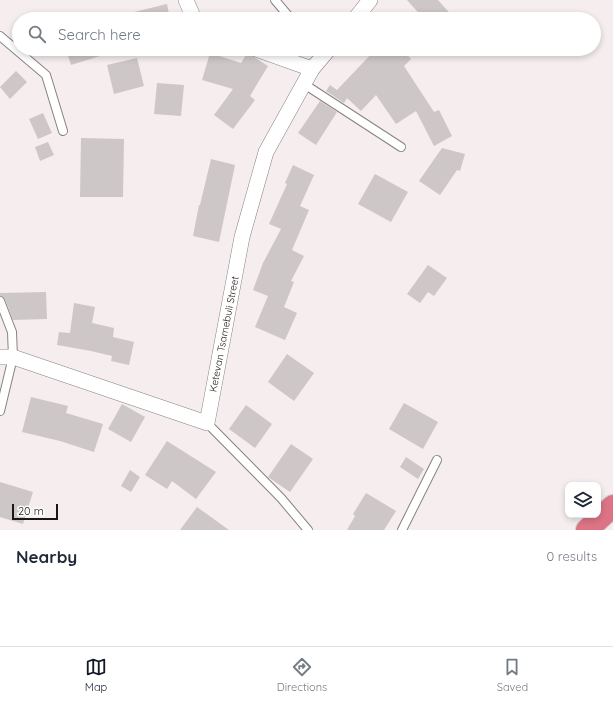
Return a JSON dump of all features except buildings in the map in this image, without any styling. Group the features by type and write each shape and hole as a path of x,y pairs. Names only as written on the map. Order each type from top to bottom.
{"highway":[{"path":"587,530 613,506"}],"street":[{"path":"186,0 191,12"},
{"path":"360,12 370,0"},
{"path":"276,56 312,69"},
{"name":"Ketevan Tsamebuli Street","path":"207,423 242,237 266,152 320,56"},
{"path":"7,357 207,423"}],"lane":[{"path":"275,0 285,12"},
{"path":"1,40 12,49"},
{"path":"22,56 46,75 63,131"},
{"path":"304,84 401,147"},
{"path":"0,301 12,332 0,411"},
{"path":"207,423 281,498 308,530"},
{"path":"402,530 437,460"}]}
